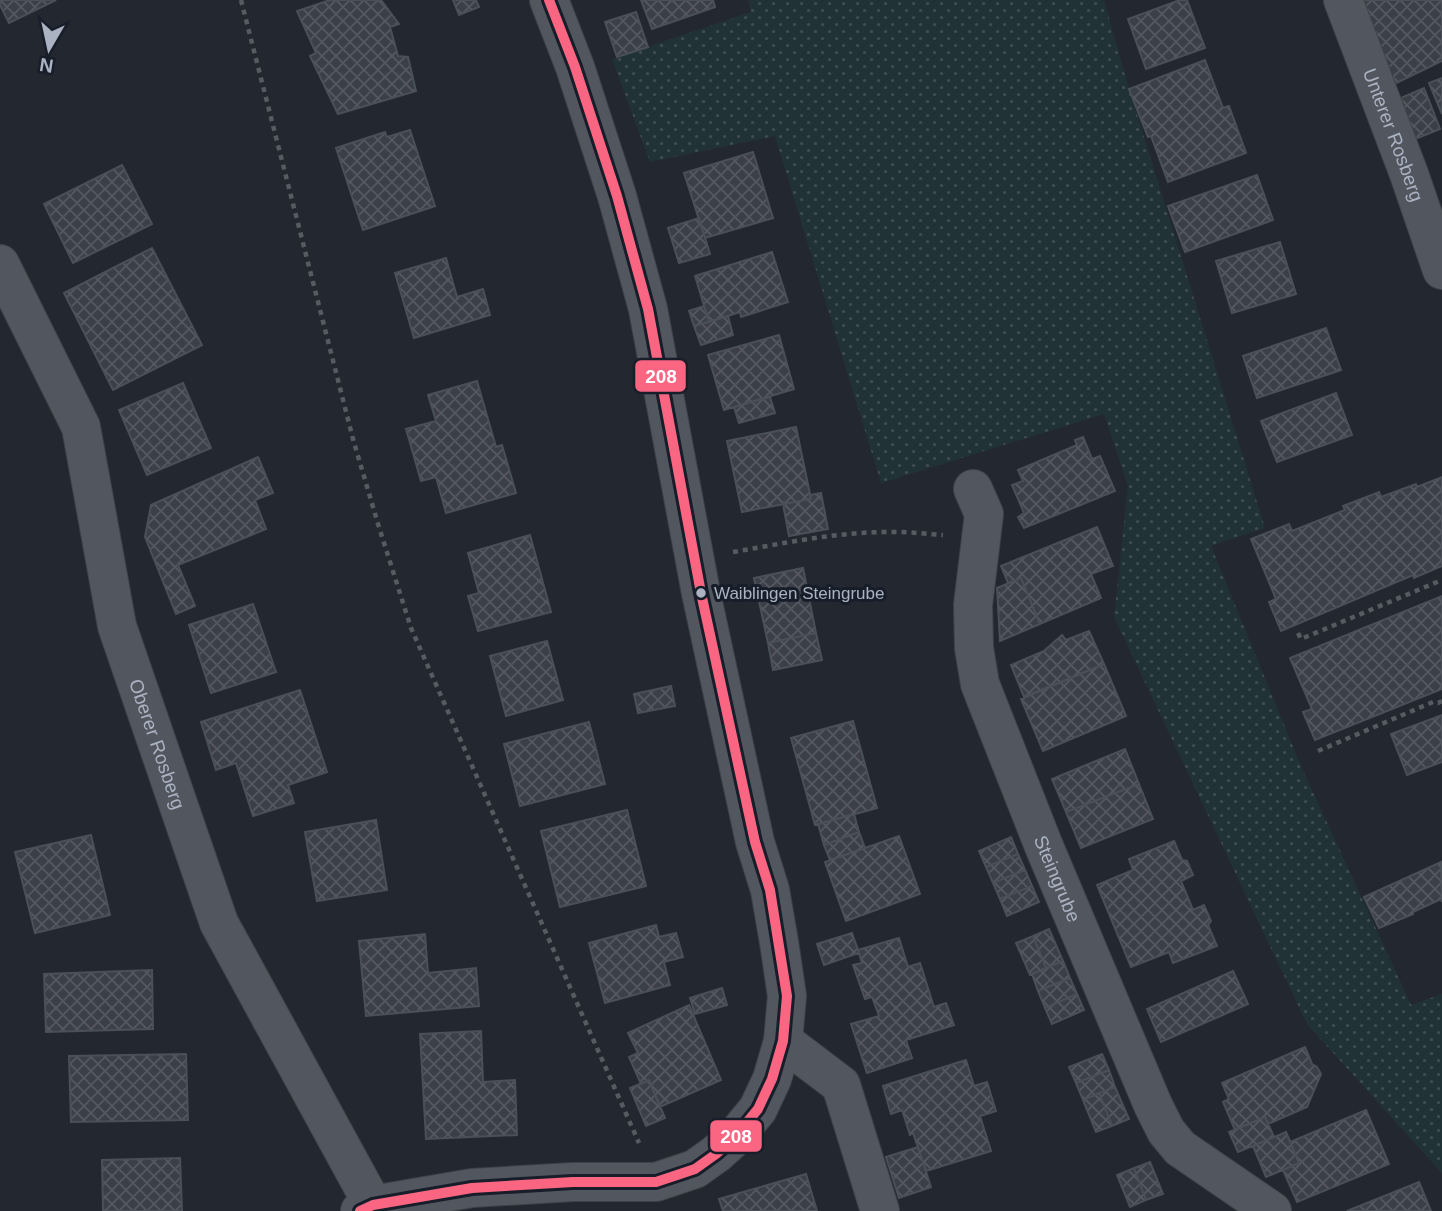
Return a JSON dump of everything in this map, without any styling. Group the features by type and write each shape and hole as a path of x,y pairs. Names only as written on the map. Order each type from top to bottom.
{"street":[{"path":"366,1208 472,1188 573,1182 658,1197 716,1154 735,1137 758,1109 772,1079 783,1041 787,996 777,929 752,828 701,593 648,309 617,196 575,67 549,0"},
{"name":"Unterer Rosberg","path":"1343,0 1442,270"},
{"name":"Oberer Rosberg","path":"0,264 81,427 117,626 219,923 366,1208"},
{"name":"Steingrube","path":"973,489 984,514 973,606 974,648 980,684 1043,844 1166,1131 1180,1149 1272,1211"},
{"path":"783,1041 841,1085 880,1211"}],"path":[{"path":"241,0 353,439 411,628 658,1197"},
{"path":"741,551 852,534 893,531 942,535"},
{"path":"1298,633 1301,639 1442,580"},
{"path":"1318,751 1378,724 1433,702 1442,701"}],"shaded area":[{"path":"748,0 1104,0 1265,528 1211,546 1300,764 1411,1005 1442,994 1442,1173 1307,1024 1114,617 1128,486 1104,414 881,483 775,136 650,162 612,59 751,12"}],"building":[{"path":"0,0 56,0 9,23"},
{"path":"330,0 381,0 399,24 390,27 398,56 408,57 416,91 338,114 310,56 316,53 297,11"},
{"path":"453,0 476,0 479,7 459,15"},
{"path":"641,0 713,0 715,7 652,29"},
{"path":"1180,0 1187,0 1205,48 1146,69 1128,19"},
{"path":"1362,0 1442,0 1442,61 1392,85"},
{"path":"636,12 648,47 617,57 605,22"},
{"path":"1205,60 1223,108 1229,106 1246,153 1168,182 1151,136 1148,137 1129,89"},
{"path":"1442,78 1442,114 1429,83"},
{"path":"1424,88 1440,129 1413,140 1396,100"},
{"path":"410,130 435,206 363,230 336,148 385,132 387,137"},
{"path":"753,152 773,218 705,238 684,173"},
{"path":"122,165 152,224 73,263 44,204"},
{"path":"1257,175 1273,220 1185,252 1168,206"},
{"path":"699,218 710,254 679,263 668,228"},
{"path":"1280,242 1296,294 1232,313 1216,261"},
{"path":"152,248 202,345 113,390 64,293"},
{"path":"772,252 788,302 741,317 740,312 709,322 695,276"},
{"path":"446,258 457,297 483,289 490,315 414,338 395,273"},
{"path":"704,306 709,322 694,326 689,311"},
{"path":"728,316 733,335 701,345 694,326"},
{"path":"1326,328 1341,370 1257,398 1243,356"},
{"path":"779,335 794,389 724,410 708,355"},
{"path":"477,381 496,447 502,445 516,493 446,513 436,477 421,481 406,429 436,421 428,395"},
{"path":"183,383 211,448 147,475 119,410"},
{"path":"1336,393 1352,435 1277,462 1261,421"},
{"path":"770,397 775,413 739,423 734,407"},
{"path":"796,427 811,499 742,512 727,441"},
{"path":"1083,437 1092,459 1100,456 1115,491 1024,528 1018,517 1024,513 1012,485 1023,481 1018,470 1077,445 1075,440"},
{"path":"258,457 273,493 255,500 266,529 178,565 195,606 176,614 145,537 151,505"},
{"path":"1442,477 1442,566 1414,578 1413,575 1281,631 1269,602 1276,599 1251,539 1289,524 1292,531 1345,510 1343,506 1379,492 1381,497"},
{"path":"821,493 828,529 789,536 783,504 811,499 810,495"},
{"path":"1097,527 1113,566 1091,574 1101,598 1040,624 1021,578 1008,583 1001,566"},
{"path":"530,535 551,612 478,631 468,596 479,593 468,553"},
{"path":"803,568 816,633 768,643 754,578"},
{"path":"1021,578 1040,624 1000,641 997,588"},
{"path":"1442,596 1442,689 1315,740 1303,712 1312,709 1290,658"},
{"path":"253,604 276,672 211,693 189,625"},
{"path":"1089,631 1104,664 1024,697 1011,665 1044,651 1062,635 1066,640"},
{"path":"816,633 822,660 773,670 768,643"},
{"path":"547,641 563,700 506,716 490,656"},
{"path":"1104,664 1126,716 1043,751 1021,699"},
{"path":"671,686 675,706 638,713 634,694"},
{"path":"300,690 327,772 288,785 294,803 253,816 236,763 216,770 201,722"},
{"path":"1442,715 1442,762 1407,775 1391,734"},
{"path":"853,721 877,808 815,825 791,738"},
{"path":"589,722 605,784 520,806 504,744"},
{"path":"1125,749 1139,784 1066,812 1052,779"},
{"path":"1139,784 1153,819 1081,848 1066,812"},
{"path":"627,810 646,886 560,907 541,831"},
{"path":"854,814 859,832 824,845 818,824"},
{"path":"376,820 387,890 317,901 305,832"},
{"path":"859,832 865,848 830,860 824,845"},
{"path":"91,835 110,915 35,933 15,852"},
{"path":"899,836 920,894 846,921 825,862"},
{"path":"1011,837 1018,854 986,867 979,851"},
{"path":"1174,841 1182,860 1187,861 1193,875 1181,881 1193,910 1204,905 1211,921 1208,925 1217,946 1173,963 1169,952 1131,967 1097,885 1133,870 1129,859"},
{"path":"1018,854 1025,870 993,883 986,867"},
{"path":"1441,862 1442,902 1441,899 1379,928 1364,897"},
{"path":"1025,870 1032,886 1000,899 993,883"},
{"path":"1032,886 1039,902 1007,916 1000,899"},
{"path":"656,925 659,937 676,933 683,957 664,962 670,985 605,1003 589,943"},
{"path":"1049,929 1063,961 1046,968 1033,936"},
{"path":"852,933 859,953 824,965 817,944"},
{"path":"425,934 428,973 476,968 479,1006 366,1016 359,941"},
{"path":"1033,936 1046,968 1030,975 1016,943"},
{"path":"899,938 908,967 920,963 934,1007 946,1003 954,1025 906,1040 912,1058 867,1073 851,1024 879,1016 872,997 865,999 853,965 862,963 858,950"},
{"path":"1063,961 1070,978 1038,991 1032,974"},
{"path":"152,970 153,1029 46,1032 44,974"},
{"path":"1233,971 1248,1004 1161,1042 1147,1009"},
{"path":"1070,978 1077,994 1045,1008 1038,991"},
{"path":"722,988 727,1005 695,1014 690,998"},
{"path":"1077,994 1084,1010 1052,1024 1045,1008"},
{"path":"689,1005 721,1080 660,1107 649,1080 641,1084 629,1057 638,1053 628,1033"},
{"path":"481,1031 483,1082 515,1080 517,1135 426,1139 420,1034"},
{"path":"1305,1047 1312,1064 1321,1074 1307,1107 1268,1124 1265,1117 1235,1130 1223,1102 1229,1099 1222,1083"},
{"path":"186,1054 188,1120 71,1122 69,1056"},
{"path":"1102,1054 1109,1070 1076,1083 1069,1067"},
{"path":"966,1060 974,1086 987,1082 996,1111 980,1116 991,1151 926,1171 902,1110 891,1114 883,1086"},
{"path":"1109,1070 1115,1087 1083,1100 1076,1083"},
{"path":"649,1080 665,1118 646,1126 630,1088"},
{"path":"1115,1087 1129,1119 1112,1126 1099,1093"},
{"path":"1099,1093 1112,1126 1096,1132 1083,1100"},
{"path":"1366,1110 1389,1164 1297,1202 1283,1170 1299,1163 1290,1142"},
{"path":"1265,1117 1274,1137 1238,1152 1229,1132"},
{"path":"1286,1132 1299,1163 1266,1177 1253,1146"},
{"path":"918,1147 931,1187 899,1198 886,1157"},
{"path":"180,1158 182,1211 103,1211 102,1160"},
{"path":"1150,1162 1163,1194 1146,1200 1134,1168"},
{"path":"1134,1168 1146,1200 1130,1207 1117,1175"},
{"path":"806,1174 817,1211 723,1211 719,1199"},
{"path":"1419,1182 1431,1211 1347,1211"}],"transit line":[{"name":"208","path":"360,1211 373,1205 472,1188 573,1182 656,1182 695,1169 735,1137 758,1109 772,1079 783,1041 787,996 770,890 755,842 701,593 648,309 617,196 575,67 549,0"}],"place":[{"name":"Waiblingen Steingrube","path":"701,593"}]}
